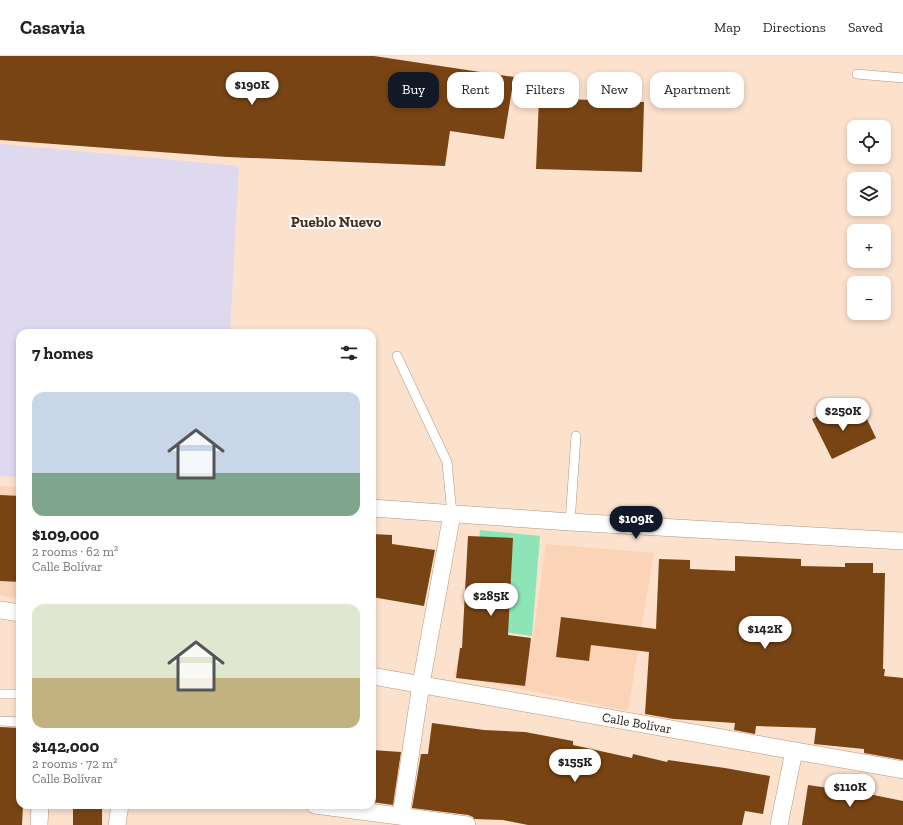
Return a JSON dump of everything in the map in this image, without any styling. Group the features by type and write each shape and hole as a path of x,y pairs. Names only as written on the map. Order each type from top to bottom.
{"street":[{"path":"376,508 570,522 903,541"},
{"path":"401,816 421,684 452,514"},
{"path":"0,610 16,612"},
{"name":"Calle Bolívar","path":"376,677 903,770"},
{"path":"779,825 794,751"},
{"path":"39,825 40,809"},
{"path":"117,825 119,809"},
{"path":"346,809 467,825"}],"lane":[{"path":"857,74 903,78"},
{"path":"397,356 447,462 452,514"},
{"path":"570,522 576,436"},
{"path":"0,694 16,694"},
{"path":"0,721 16,722"}],"shaded area":[{"path":"0,144 239,166 230,329 16,329 16,477 0,476"},
{"path":"0,486 16,487 16,598 0,595"},
{"path":"546,544 654,553 628,711 453,675 466,638 532,645"}],"green space":[{"path":"480,530 540,536 532,636 471,627"}],"building":[{"path":"0,56 374,56 481,72 447,72 447,108 504,108 504,76 512,77 512,89 504,139 450,131 445,166 227,157 0,140"},
{"path":"579,100 587,100 587,108 642,108 642,102 644,102 642,172 536,169 539,108 579,108"},
{"path":"838,407 846,424 865,415 876,438 832,459 812,419"},
{"path":"0,495 16,496 16,582 0,581"},
{"path":"376,534 392,535 392,544 435,550 424,606 376,598"},
{"path":"468,536 513,538 508,635 531,638 525,686 456,678 460,648 462,648"},
{"path":"735,556 801,559 801,566 845,567 845,563 873,563 873,573 885,573 883,669 885,669 884,676 903,678 903,760 864,753 864,749 814,744 816,728 756,726 755,734 734,730 735,723 674,719 645,714 649,652 591,645 589,661 556,657 561,617 656,629 659,559 690,560 690,569 735,571"},
{"path":"432,723 484,730 525,732 573,741 573,745 632,758 633,754 667,762 668,760 770,776 763,814 745,811 742,825 528,825 503,820 474,819 468,815 412,808 421,754 428,754"},
{"path":"0,727 16,728 16,809 23,809 22,825 0,825"},
{"path":"376,750 401,752 393,805 376,803"},
{"path":"808,785 849,790 903,801 903,825 802,825"},
{"path":"73,809 102,809 102,825 73,825"}],"district":[{"name":"Pueblo Nuevo","path":"336,222"}]}
